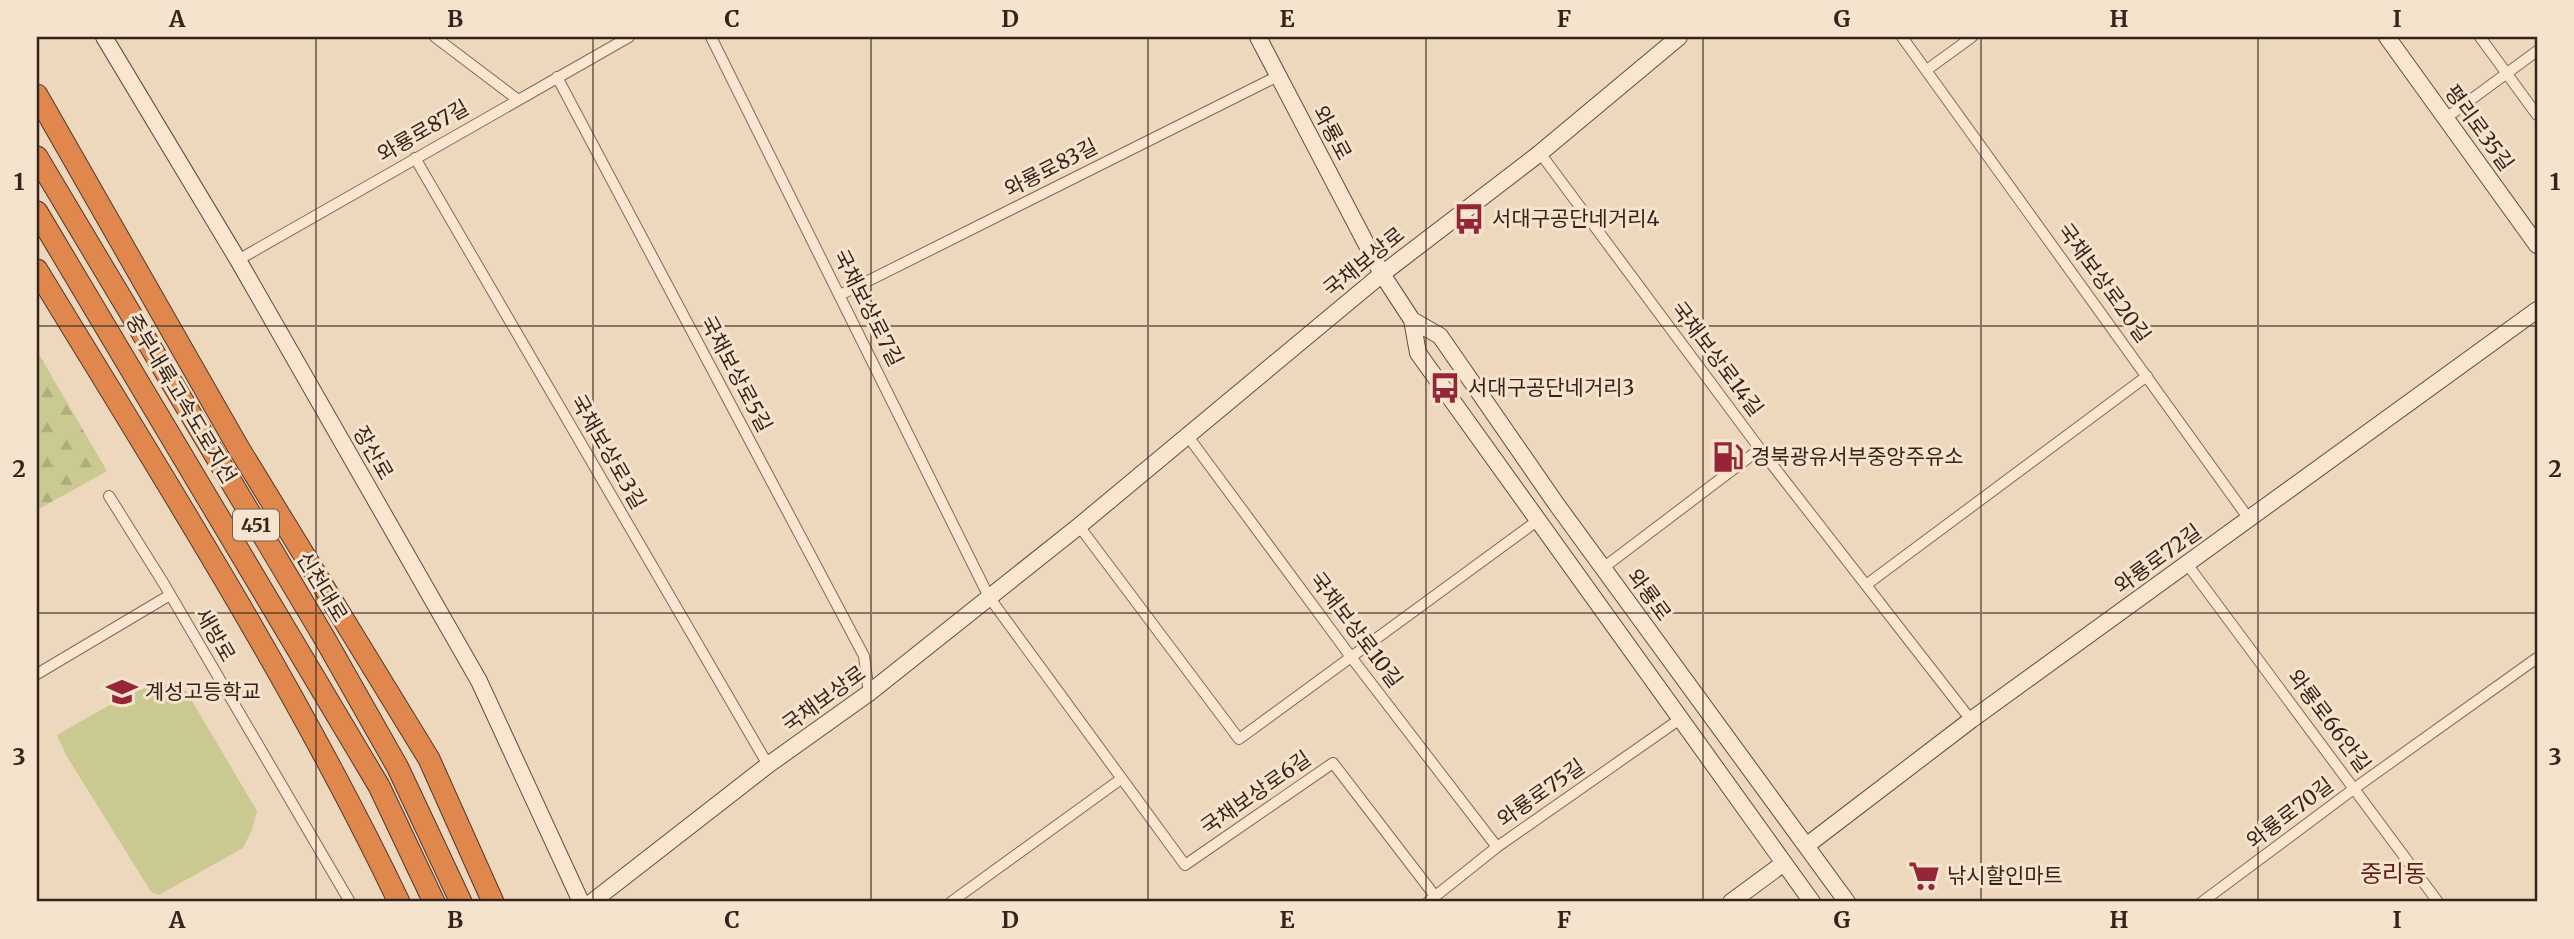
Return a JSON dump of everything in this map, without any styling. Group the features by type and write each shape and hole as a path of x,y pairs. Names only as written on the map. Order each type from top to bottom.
{"highway":[{"name":"신천대로","path":"37,95 238,447 429,759 491,897"},
{"name":"중부내륙고속도로지선","path":"37,157 325,639 398,768 461,902"},
{"name":"중부내륙고속도로지선","path":"37,212 379,786 434,902"},
{"path":"37,270 219,569 360,819 399,902"}],"main road":[{"name":"장산로","path":"104,37 238,260 479,681 581,902"},
{"name":"와룡로","path":"1258,37 1382,274 1412,320 1418,353 1812,902"},
{"name":"국채보상로","path":"592,902 768,765 869,693 1079,526 1382,274 1540,153 1679,37"},
{"name":"평리로35길","path":"2387,37 2537,245"},
{"name":"와룡로72길","path":"1806,846 1971,720 2537,310"},
{"name":"와룡로","path":"1412,320 1440,336 1603,568 1847,902"},
{"path":"1731,902 1784,863"}],"street":[{"path":"435,37 517,99"},
{"name":"와룡로87길","path":"238,260 629,37"},
{"name":"국채보상로7길","path":"711,37 989,597"},
{"name":"국채보상로20길","path":"1902,37 1928,69 2249,519"},
{"path":"1928,69 1972,37"},
{"path":"2480,37 2537,115"},
{"path":"2446,118 2537,51"},
{"name":"와룡로83길","path":"840,295 1278,76"},
{"name":"국채보상로5길","path":"557,77 864,656 869,693"},
{"name":"국채보상로14길","path":"1540,153 1760,449 1971,720"},
{"name":"국채보상로3길","path":"415,158 768,765"},
{"path":"1866,585 2147,376"},
{"name":"국채보상로10길","path":"1187,435 1497,847"},
{"path":"1603,568 1760,449"},
{"name":"새방로","path":"109,496 170,594 350,902"},
{"path":"1079,526 1239,739 1537,521"},
{"name":"와룡로66안길","path":"2187,564 2438,902"},
{"path":"37,674 170,594"},
{"name":"국채보상로6길","path":"989,597 1185,865 1333,763 1431,899"},
{"name":"와룡로70길","path":"2202,902 2537,657"},
{"name":"와룡로75길","path":"1431,899 1497,847 1680,719"},
{"path":"951,902 1121,779"}],"green space":[{"path":"37,351 107,471 37,510"},
{"path":"163,685 186,691 257,811 243,848 159,895 151,892 66,755 57,735 143,686"}],"place":[{"name":"서대구공단네거리4","path":"1469,219"},
{"name":"서대구공단네거리3","path":"1445,388"},
{"name":"경북광유서부중앙주유소","path":"1728,457"},
{"name":"계성고등학교","path":"122,692"},
{"name":"낚시할인마트","path":"1924,876"}],"district":[{"name":"중리동","path":"2393,874"}]}
